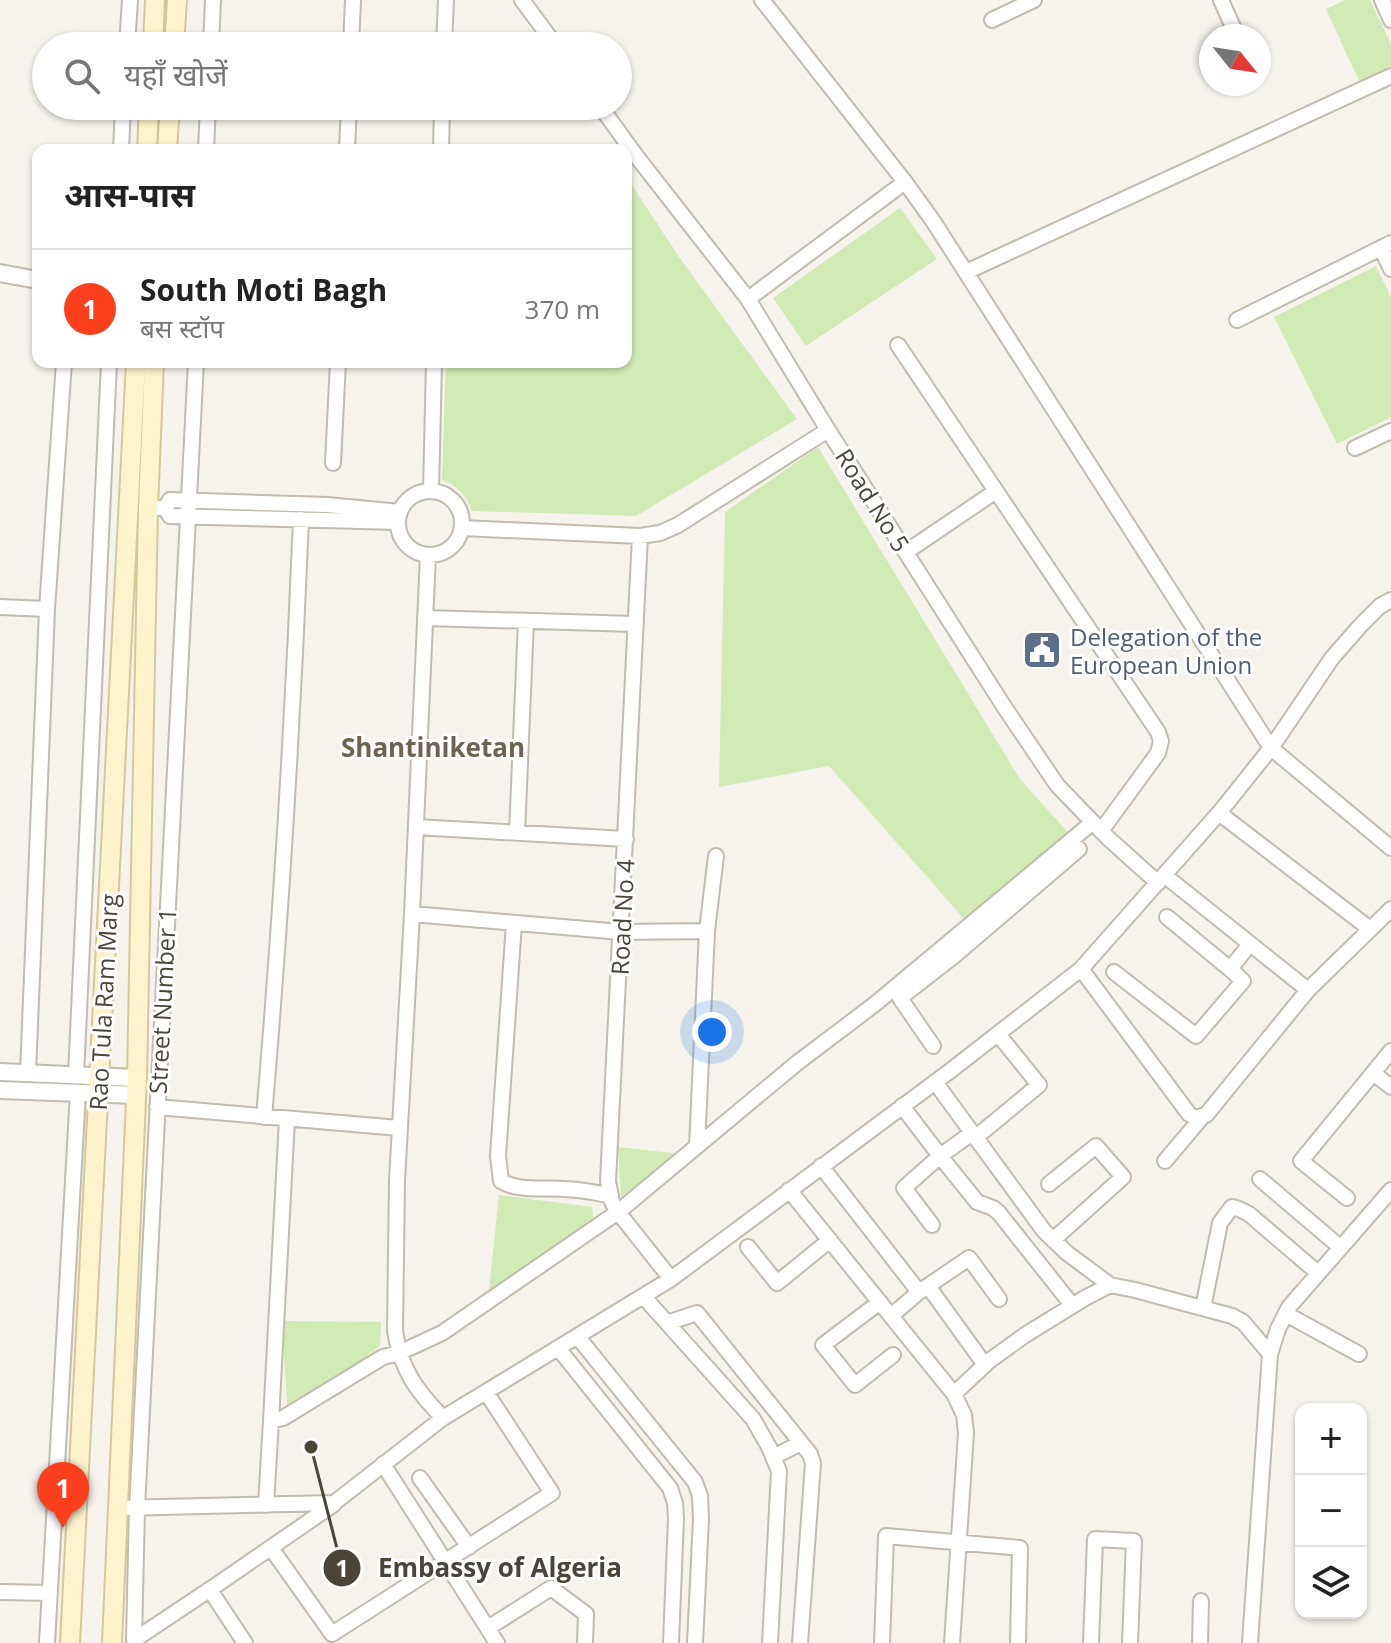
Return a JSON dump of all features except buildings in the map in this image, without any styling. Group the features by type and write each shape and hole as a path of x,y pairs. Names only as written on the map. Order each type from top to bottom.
{"main road":[{"path":"154,32 155,0"},
{"path":"175,32 177,0"},
{"path":"147,144 148,120"},
{"path":"167,144 169,120"},
{"name":"Rao Tula Ram Marg","path":"70,1643 136,368"},
{"name":"Rao Tula Ram Marg","path":"112,1643 127,1508 136,1087 156,508 154,368"}],"street":[{"path":"128,32 130,0"},
{"path":"212,32 213,0"},
{"path":"352,32 353,0"},
{"path":"445,32 446,0"},
{"path":"522,0 546,32"},
{"path":"762,0 905,182 1271,748 1391,848"},
{"path":"992,20 1034,0"},
{"path":"1221,0 1232,24"},
{"path":"1382,0 1391,20"},
{"path":"966,272 1391,76"},
{"path":"121,144 122,120"},
{"path":"206,144 207,120"},
{"path":"347,144 348,120"},
{"path":"441,144 442,120"},
{"name":"Road No 5","path":"608,120 622,144"},
{"name":"Road No 5","path":"632,161 748,299 828,430 1057,785 1097,826 1161,879 1308,990"},
{"path":"748,299 905,182"},
{"path":"1237,320 1386,246 1391,269"},
{"path":"0,273 32,279"},
{"path":"271,1421 283,1418 383,1357 442,1333 618,1212 1071,841 1097,826 1158,753 1161,741 1158,732 898,345"},
{"path":"28,1073 47,609 64,368"},
{"path":"47,1643 77,1084 109,368"},
{"name":"Street Number 1","path":"196,368 157,1107 127,1508 134,1640 210,1590"},
{"path":"333,463 338,368"},
{"path":"431,491 434,368"},
{"path":"462,528 640,536 660,533 678,525 828,430"},
{"path":"1355,448 1391,431"},
{"path":"431,491 441,493 458,507 462,528 454,545 437,555 428,555 418,553 403,541 399,532 399,517 412,497 431,491"},
{"path":"906,552 996,491"},
{"path":"156,508 170,516 188,508 253,510 327,505 399,517"},
{"path":"253,510 301,519 399,517"},
{"path":"264,1117 291,757 301,519"},
{"name":"Road No 4","path":"640,536 608,1181 618,1212 671,1279"},
{"path":"428,555 399,1128 395,1331 403,1365 422,1396 443,1418"},
{"path":"245,1643 210,1590 334,1503 443,1418 671,1279 1081,969 1219,813 1271,748 1332,658 1380,606 1391,600"},
{"path":"0,607 47,609"},
{"path":"425,618 636,624"},
{"path":"517,833 526,621"},
{"path":"1219,813 1370,929"},
{"path":"416,827 626,839"},
{"path":"933,1046 900,998 1079,849 1071,841"},
{"path":"697,1146 707,931 716,856"},
{"path":"1165,1161 1308,990 1391,909"},
{"path":"412,914 621,932 707,931"},
{"path":"1114,972 1196,1036 1243,981 1167,917"},
{"path":"514,923 498,1156 501,1181 529,1188 595,1192 611,1196"},
{"path":"1230,969 1250,944"},
{"path":"1081,969 1189,1114 1195,1118 1203,1116"},
{"path":"932,1225 904,1188 940,1156 974,1136 1039,1085 998,1034"},
{"path":"1347,1198 1301,1161 1391,1051"},
{"path":"0,1072 28,1073 77,1084"},
{"path":"1373,1073 1391,1087"},
{"path":"935,1082 1053,1240 1110,1285 1232,1316 1243,1322 1270,1354"},
{"path":"0,1090 77,1084 136,1087"},
{"path":"902,1106 977,1202 993,1208 1001,1216 1072,1305"},
{"path":"157,1107 399,1128"},
{"path":"266,1505 287,1119"},
{"path":"1049,1184 1096,1146 1123,1177 1053,1240"},
{"path":"821,1166 985,1365"},
{"path":"1260,1179 1340,1247"},
{"path":"789,1190 954,1394 964,1415 966,1433 952,1643"},
{"path":"1250,1643 1270,1354 1286,1314 1391,1190"},
{"path":"1001,1216 1021,1200"},
{"path":"1203,1308 1220,1223 1232,1207 1249,1214 1318,1273"},
{"path":"748,1247 777,1283 830,1240"},
{"path":"891,1316 969,1258 999,1299"},
{"path":"954,1394 985,1365 1025,1335 1110,1285"},
{"path":"643,1296 753,1419 779,1471 770,1643"},
{"path":"880,1302 823,1345 855,1385 893,1355"},
{"path":"667,1323 697,1313 810,1454 813,1463 800,1643"},
{"path":"1286,1314 1359,1354"},
{"path":"577,1336 695,1482 700,1496 701,1519 695,1643"},
{"path":"558,1348 667,1483 675,1503 671,1643"},
{"path":"271,1548 332,1634 552,1493 486,1392"},
{"path":"773,1457 801,1443"},
{"path":"383,1464 497,1643"},
{"path":"667,1483 688,1471"},
{"path":"420,1478 469,1547"},
{"path":"127,1508 334,1503"},
{"path":"882,1643 886,1536 1020,1548 1018,1643"},
{"path":"1091,1643 1095,1539 1134,1541 1130,1643"},
{"path":"488,1628 551,1588 586,1614 585,1643"},
{"path":"0,1592 50,1593"},
{"path":"1200,1643 1201,1601"}],"green space":[{"path":"1345,0 1370,0 1391,44 1391,66 1359,81 1326,9"},
{"path":"632,185 679,257 797,419 636,516 472,511 461,492 442,480 446,368 632,368"},
{"path":"900,208 937,259 806,346 773,298"},
{"path":"1376,266 1391,297 1391,417 1337,444 1274,317"},
{"path":"818,447 1020,779 1074,839 973,929 829,766 719,787 725,512"},
{"path":"618,1147 681,1154 621,1197"},
{"path":"499,1195 592,1207 594,1222 489,1290"},
{"path":"282,1321 381,1322 380,1346 288,1417"}],"place":[{"name":"Delegation of the European Union","path":"1042,650"},
{"name":"Embassy of Algeria","path":"311,1447"},
{"name":"South Moti Bagh","path":"63,1528"}],"district":[{"name":"Shantiniketan","path":"433,747"}]}
